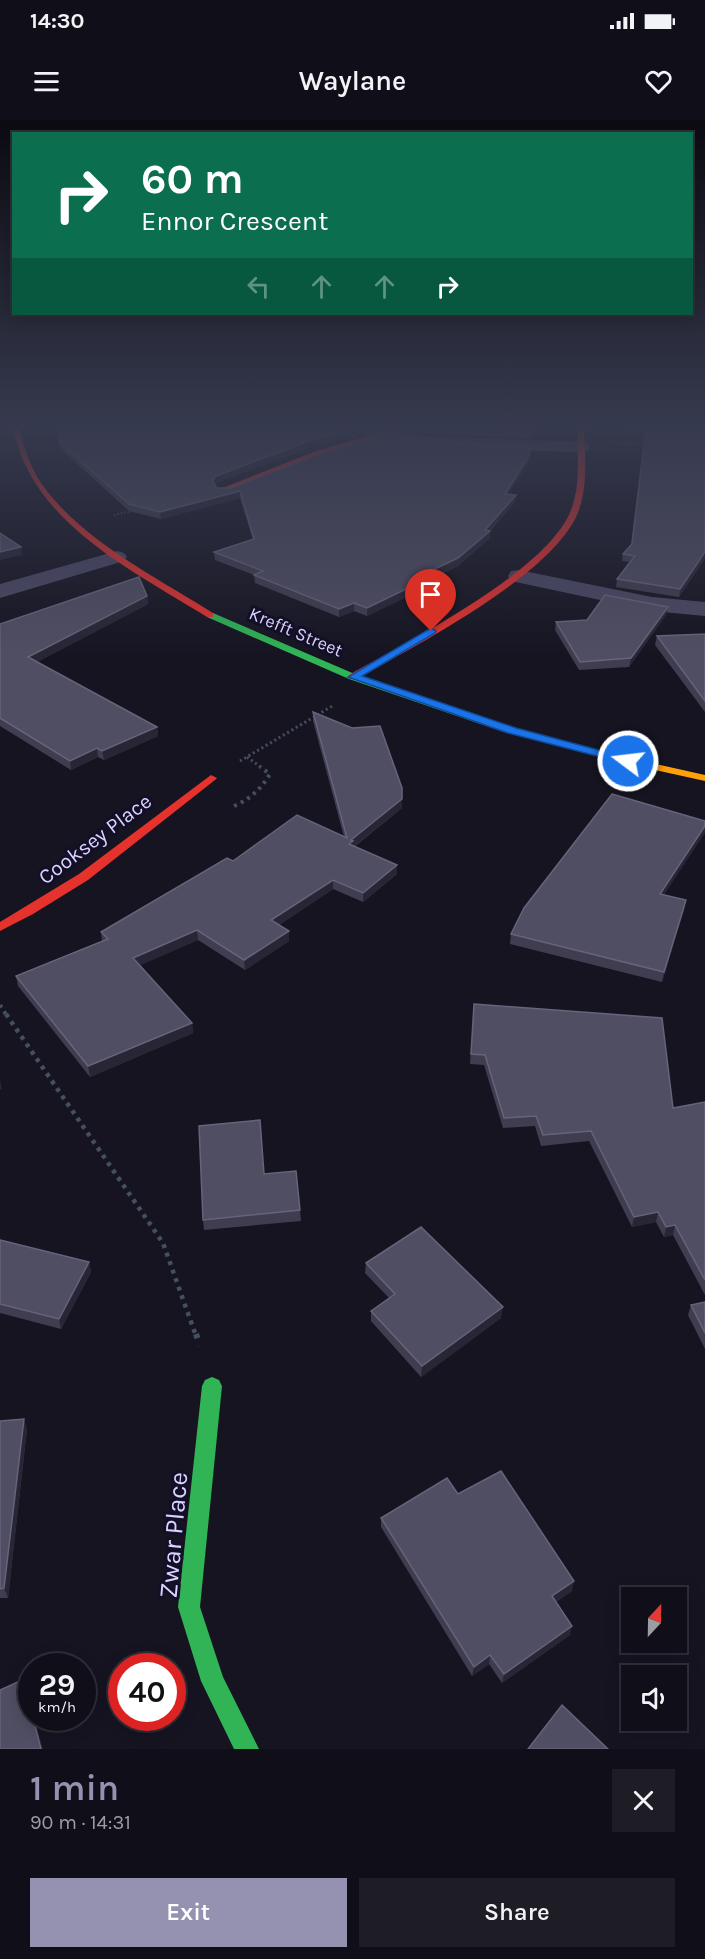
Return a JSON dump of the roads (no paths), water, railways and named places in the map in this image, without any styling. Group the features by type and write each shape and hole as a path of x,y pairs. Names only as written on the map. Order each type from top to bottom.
{"street":[{"name":"Krefft Street","path":"56,504 69,519 117,557 207,614 353,677 512,730 628,761 705,778"},
{"path":"353,677 519,576 552,545 573,515 577,504"},
{"path":"0,591 117,557"},
{"path":"519,576 651,604 705,609"},
{"name":"Cooksey Place","path":"0,927 25,915 81,881 211,778"},
{"name":"Zwar Place","path":"212,1386 189,1607 213,1681 247,1749"}]}
